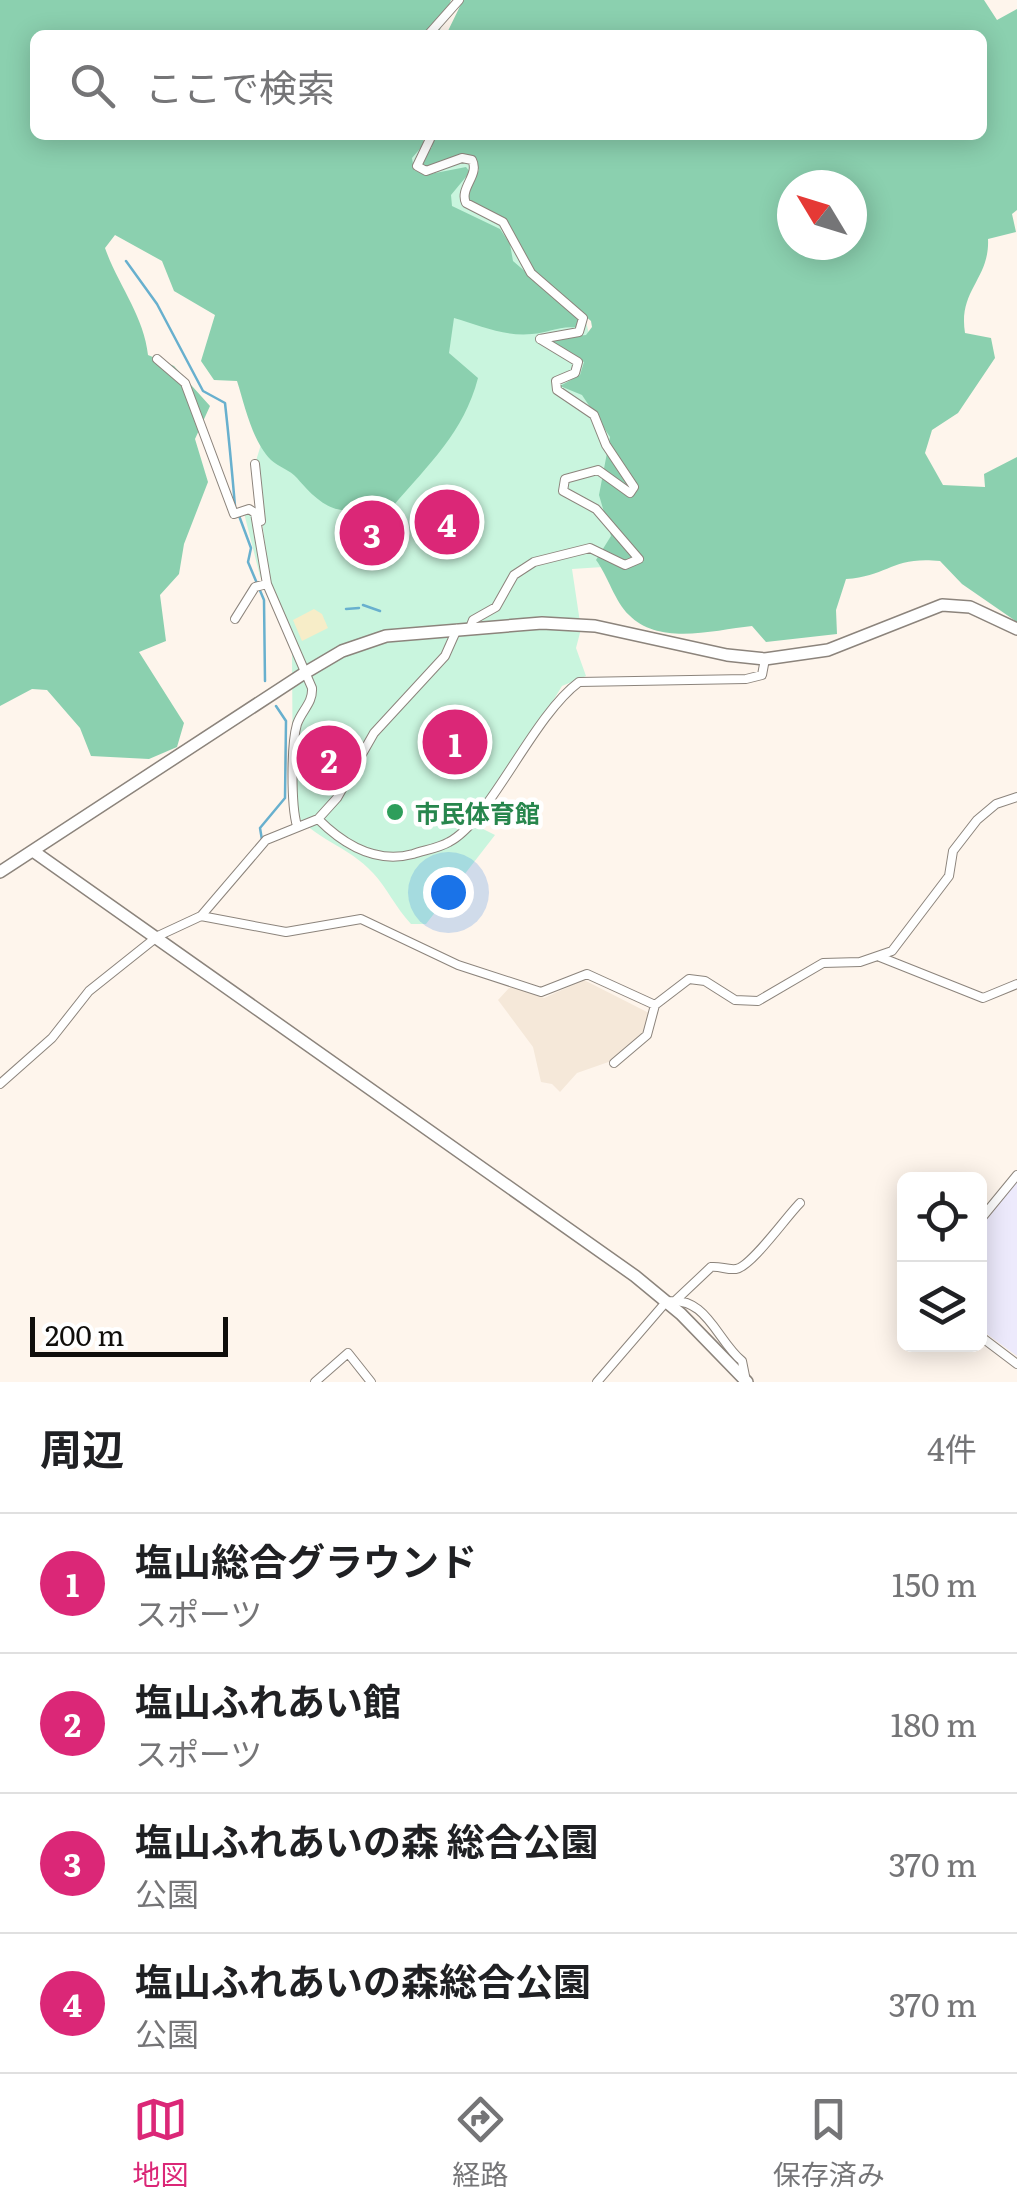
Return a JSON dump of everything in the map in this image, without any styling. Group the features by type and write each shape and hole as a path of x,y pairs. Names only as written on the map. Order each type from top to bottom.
{"street":[{"path":"434,30 459,0"},
{"path":"0,1084 52,1038 89,991 158,936 201,916 253,851 318,819 337,798 374,733 445,656 464,629 496,607 514,575 534,562 590,548 625,565 638,562 636,552 596,509 564,491 561,484 598,470 630,493 634,487 606,445 594,414 557,390 556,381 575,374 578,362 540,339 580,332 582,317 537,280 502,222 466,203 464,194 475,169 472,160 462,158 426,171 417,166 426,140"},
{"path":"156,359 185,383 229,506 241,514 255,513 263,541"},
{"path":"255,464 263,541 262,585 295,644 313,697 296,728 292,810 297,826"},
{"path":"235,619 262,585"},
{"path":"0,872 303,674 374,639 577,623 765,659 828,650 942,605 970,608 1017,629"},
{"path":"318,819 339,837 379,858 402,857 452,841 532,734 579,682 588,678 746,678 762,675 765,659"},
{"path":"880,957 902,942 948,876 953,851 978,820 996,804 1017,798"},
{"path":"33,851 671,1302 746,1381"},
{"path":"201,916 286,932 361,919 458,965 541,992 587,974 654,1006"},
{"path":"614,1063 646,1035 654,1006 689,979 706,981 736,1000 751,1002 765,999 823,963 880,957 982,998 1017,984"},
{"path":"987,1211 1017,1175"},
{"path":"597,1382 671,1302 711,1266 737,1269 753,1260 769,1235 800,1203"},
{"path":"987,1341 1017,1364"},
{"path":"315,1382 348,1352 371,1382"}],"shaded area":[{"path":"584,980 649,1013 644,1033 617,1059 577,1073 560,1092 552,1084 541,1082 533,1047 498,1000 511,986 544,998"},
{"path":"1017,1179 1017,1356 987,1334 987,1217"}],"green space":[{"path":"0,0 451,0 440,30 30,30 30,140 424,140 412,158 414,170 425,175 466,167 470,172 451,195 452,206 500,229 510,244 513,261 581,320 579,328 512,334 454,318 449,353 478,378 464,415 432,461 393,506 339,510 319,500 294,475 271,460 254,433 237,381 214,380 201,361 215,315 174,291 162,261 115,235 105,248 136,314 148,355 174,366 210,406 195,439 208,482 184,544 179,574 160,595 166,641 139,652 184,723 177,747 149,759 91,756 80,728 47,690 32,689 0,706"},
{"path":"463,0 984,0 997,20 1017,9 1017,210 1012,214 1016,232 988,239 984,265 964,318 965,333 991,338 995,358 958,413 932,430 925,453 943,485 985,487 984,474 1017,457 1017,622 962,584 940,561 924,560 846,579 836,610 837,634 766,642 752,626 688,634 641,625 624,610 596,560 611,536 599,495 610,437 582,395 560,386 580,375 584,362 549,344 548,339 586,335 591,321 525,263 506,222 472,205 465,195 479,170 472,158 428,167 420,164 433,140 987,140 987,30 448,30"},
{"path":"432,140 472,160 540,210 584,314 624,473 634,565 572,569 581,629 576,648 586,676 562,686 477,826 495,835 426,924 411,924 363,864 310,828 293,810 292,652 260,576 244,513 255,513 269,578 255,464 291,347 379,169"}],"sand":[{"path":"314,609 322,614 328,628 302,641 293,620"}],"waterway":[{"path":"126,261 157,304 203,391 225,403 235,506"},
{"path":"238,513 251,548 248,562 264,600 265,681"},
{"path":"363,605 380,611"},
{"path":"346,609 359,608"},
{"path":"262,840 260,828 285,798 286,721 276,706"}],"place":[{"name":"塩山ふれあいの森総合公園","path":"447,522"},
{"name":"塩山ふれあいの森 総合公園","path":"372,533"},
{"name":"塩山総合グラウンド","path":"455,742"},
{"name":"塩山ふれあい館","path":"329,758"},
{"name":"市民体育館","path":"395,812"}]}
